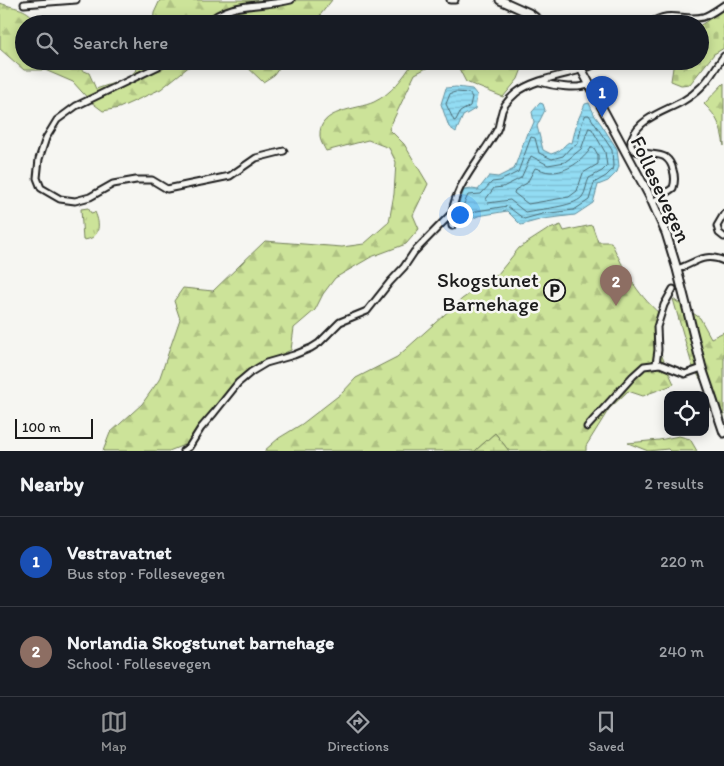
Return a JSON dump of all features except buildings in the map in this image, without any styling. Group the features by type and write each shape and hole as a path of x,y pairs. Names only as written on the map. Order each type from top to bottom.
{"main road":[{"path":"500,0 532,15"},
{"name":"Follesevegen","path":"582,70 653,202 668,240 702,368 724,433"}],"street":[{"path":"24,4 76,0"},
{"path":"217,15 242,5 292,0"},
{"path":"450,0 455,0"},
{"path":"707,15 724,5"},
{"path":"653,202 673,188 675,176 665,157 634,151 631,144 632,138 640,127 653,116 683,101 702,86 724,56"},
{"path":"150,70 76,106 56,120 46,138 39,159 37,178 41,188 60,199 75,201 90,197 113,184 136,180 152,180 167,189 230,176 256,158 284,151"},
{"path":"452,226 452,213 455,201 464,181 498,129 504,106 522,88 577,70"},
{"path":"540,82 555,86 585,86 590,84"},
{"path":"183,451 189,447 201,428 246,376 266,363 294,356 311,348 319,343 340,322 367,312 414,252 452,213"},
{"path":"724,214 717,226 719,233 724,237"},
{"path":"677,269 703,257 724,261"},
{"path":"656,364 658,350 657,327 664,305 673,289"},
{"path":"587,427 644,366 656,364 685,374 702,368"}],"green space":[{"path":"160,0 332,0 320,15 154,15"},
{"path":"0,3 21,9 30,14 15,15 15,62 0,49"},
{"path":"724,7 724,48 714,54 709,60 709,20"},
{"path":"45,70 82,70 89,73 96,89 129,78 136,70 185,70 161,89 119,108 103,111 91,102 73,82"},
{"path":"250,70 278,70 274,75 263,82"},
{"path":"408,70 423,70 415,74 389,129 404,144 428,184 413,215 419,229 406,244 371,257 335,278 323,294 315,310 294,328 291,350 250,369 235,381 189,443 169,451 103,451 110,433 142,404 159,380 180,319 174,301 183,288 213,291 265,241 342,247 364,244 389,222 394,194 396,162 389,148 368,140 326,151 320,138 321,127 325,120 332,115 367,105 380,99"},
{"path":"460,70 522,70 518,79 503,97 466,82"},
{"path":"673,70 701,70 690,84 681,85 671,81"},
{"path":"724,83 724,146 718,123 713,113 704,104"},
{"path":"88,208 91,213 95,212 98,230 93,237 83,240 81,209"},
{"path":"561,225 564,231 592,225 598,242 611,242 637,289 660,314 658,334 660,350 674,384 643,396 628,391 609,409 586,446 586,451 509,451 495,433 475,451 264,451 342,393 356,378 397,357 462,299 498,274 519,248 547,230"},
{"path":"673,299 700,318 711,338 724,332 724,432 719,411 692,365"},
{"path":"495,433 509,451 475,451"},
{"path":"679,436 690,439 697,451 670,451 668,449 648,451 628,443"}],"water":[{"path":"446,88 472,89 477,95 475,109 463,116 456,132 449,127 441,104"},
{"path":"540,103 543,104 545,110 537,126 543,150 551,154 560,150 569,142 572,143 577,122 585,104 589,103 595,116 617,149 619,166 617,172 608,181 598,185 593,203 575,215 543,219 521,225 507,211 478,216 466,222 460,220 458,206 464,190 478,190 489,176 498,177 514,169 527,133 534,122 532,112"}],"place":[{"name":"Vestravatnet","path":"602,117"},
{"name":"Skogstunet Barnehage","path":"555,291"},
{"name":"Norlandia Skogstunet barnehage","path":"616,306"}]}
